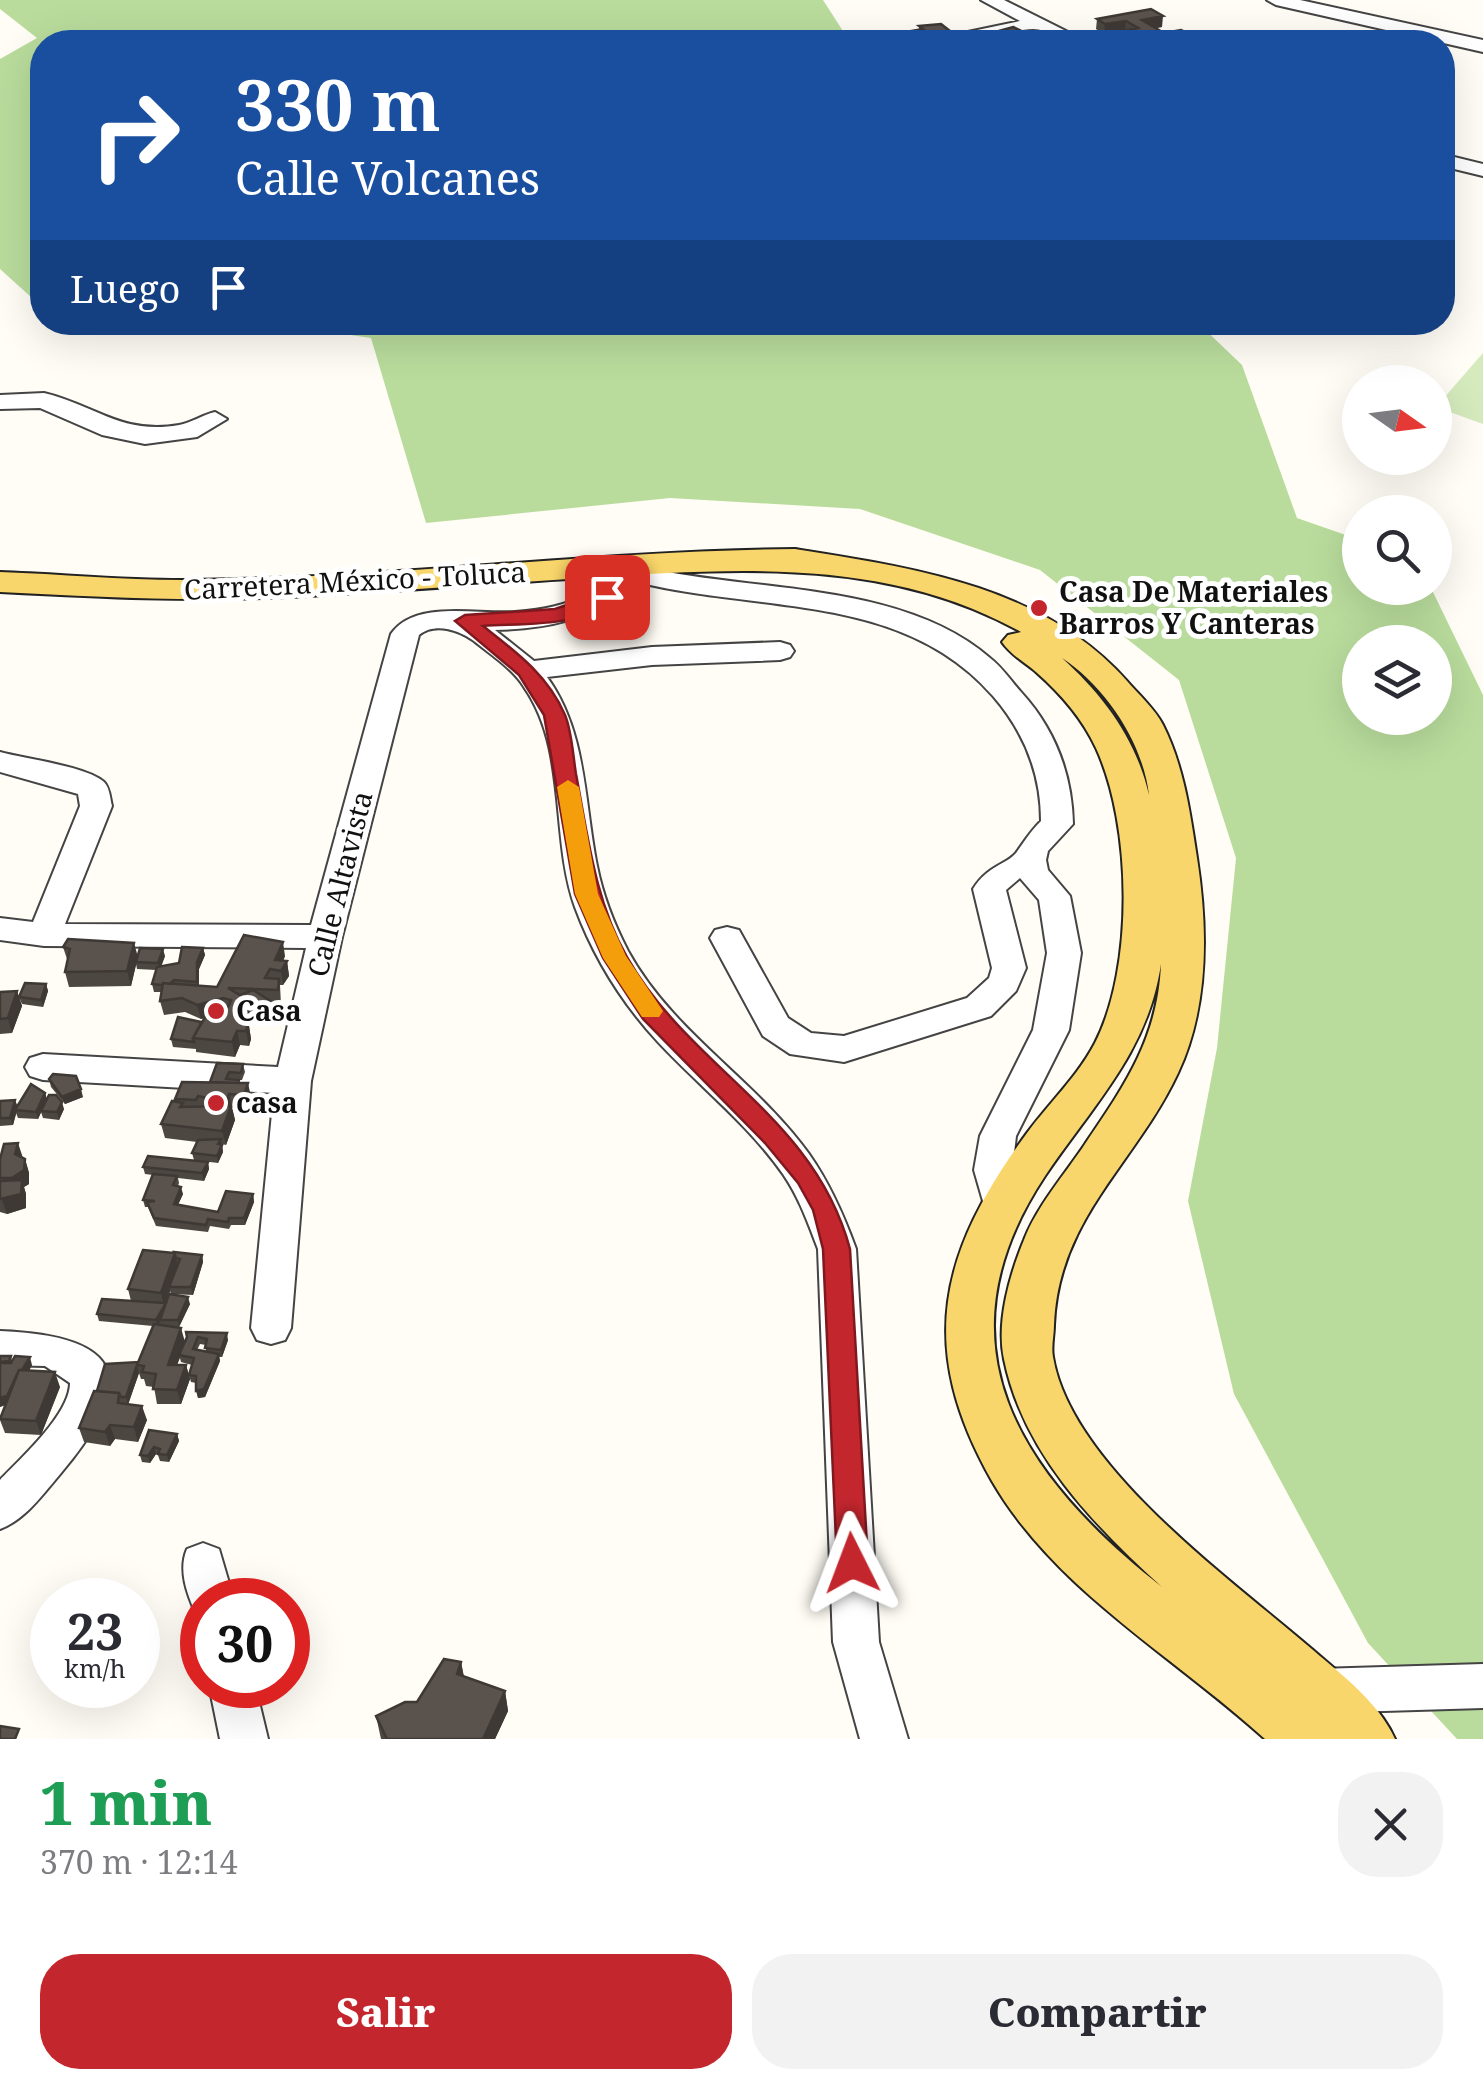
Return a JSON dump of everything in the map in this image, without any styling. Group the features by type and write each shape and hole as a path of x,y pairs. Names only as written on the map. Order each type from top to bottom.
{"main road":[{"name":"Carretera México - Toluca","path":"0,582 178,590 286,588 709,560 795,559 914,578 974,597 1030,622 1088,658 1144,723 1167,782 1184,902 1181,992 1157,1071 1048,1238 1031,1294 1028,1357 1053,1426 1115,1512 1318,1691 1366,1739"},
{"name":"Carretera México - Toluca","path":"0,601 221,607 634,578 737,574 829,578 867,584 945,606 1012,636 1069,681 1107,729 1132,791 1143,926 1135,998 1102,1069 1049,1136 983,1248 973,1278 967,1320 984,1412 1012,1470 1046,1518 1104,1575 1260,1694 1307,1739"}],"street":[{"path":"990,0 1052,30"},
{"path":"1276,0 1411,30"},
{"path":"1006,30 1037,23"},
{"path":"1455,40 1483,46"},
{"path":"1455,163 1483,170"},
{"path":"0,402 44,400 111,430 145,436 188,432 216,418"},
{"path":"465,621 555,615 584,608 634,578 876,610 921,627 991,672 1040,738 1054,774 1057,824 1033,847 1030,860 1033,873 1054,896 1064,953 1052,1030 998,1136 993,1170 1003,1212"},
{"path":"465,621 527,671 554,715 587,894 615,958 652,1012 808,1176 826,1210 837,1249 856,1642 884,1739"},
{"name":"Calle Altavista","path":"271,1328 293,1081 405,634 412,625 465,621"},
{"path":"527,671 652,656 780,651"},
{"path":"0,762 72,780 93,790 96,806 44,935"},
{"path":"726,938 774,1026 803,1045 844,1049 978,1007 1004,983 1009,968 988,889 1000,875 1030,860"},
{"path":"0,929 44,935 326,937"},
{"path":"44,1067 293,1081"},
{"path":"0,1348 48,1350 84,1369 92,1380 92,1394 79,1419 6,1518"},
{"path":"1318,1691 1483,1686"},
{"path":"237,1708 244,1739"}],"green space":[{"path":"0,0 823,0 842,30 30,33 0,9"},
{"path":"30,42 30,296 0,269 0,59"},
{"path":"351,335 1211,335 1242,365 1297,518 1342,534 1342,605 1439,605 1449,625 1342,625 1342,735 1452,735 1452,631 1483,695 1483,1739 1457,1739 1368,1643 1234,1394 1188,1201 1217,1048 1236,858 1179,680 1040,570 860,509 670,498 426,523 371,338"},
{"path":"1483,353 1483,424 1452,413 1452,389"}],"building":[{"path":"1151,9 1163,16 1142,20 1159,30 1129,30 1138,28 1126,21 1105,24 1097,19"},
{"path":"941,24 949,30 917,30 923,29 919,26"},
{"path":"244,935 283,942 275,960 287,961 281,971 270,969 265,978 279,979 278,990 228,988 240,995 253,990 272,1002 248,1007 241,1024 248,1025 246,1031 237,1031 232,1042 193,1038 211,1007 217,1002 228,1007 231,1000 223,998 197,1005 182,998 160,1001 163,983 217,987"},
{"path":"68,939 134,943 127,971 65,972 70,949 63,947"},
{"path":"182,947 203,948 197,962 197,982 174,980 170,984 152,984 157,967 179,963"},
{"path":"140,948 163,949 158,963 136,962"},
{"path":"25,983 46,984 41,1000 19,997"},
{"path":"17,991 8,1018 0,1019 0,992"},
{"path":"178,1017 201,1022 194,1042 171,1039"},
{"path":"217,1063 243,1064 241,1073 229,1072 226,1079 239,1080 238,1083 210,1082"},
{"path":"53,1074 76,1076 81,1089 62,1097 49,1079"},
{"path":"182,1082 248,1083 244,1095 229,1094 226,1102 198,1096 196,1100 175,1099"},
{"path":"31,1084 45,1093 36,1112 15,1110"},
{"path":"49,1095 56,1095 62,1102 57,1112 41,1111"},
{"path":"15,1100 10,1118 0,1118 0,1101"},
{"path":"172,1101 183,1103 180,1107 231,1106 222,1131 161,1124"},
{"path":"221,1139 217,1156 192,1153 198,1140"},
{"path":"18,1143 15,1154 25,1159 24,1170 12,1178 0,1178 4,1144"},
{"path":"148,1156 208,1162 202,1173 143,1167"},
{"path":"153,1174 177,1176 173,1185 181,1187 174,1204 218,1212 226,1191 253,1194 244,1218 229,1218 228,1222 208,1219 206,1225 154,1218 147,1202 155,1201 143,1200"},
{"path":"22,1180 21,1194 0,1199 0,1181"},
{"path":"143,1250 175,1253 161,1293 128,1289"},
{"path":"174,1252 202,1255 191,1287 169,1287 180,1259"},
{"path":"169,1294 188,1297 178,1320 160,1320"},
{"path":"102,1299 166,1303 156,1320 97,1314"},
{"path":"154,1324 181,1328 168,1365 186,1365 177,1390 153,1389 156,1374 142,1372 144,1366 137,1365"},
{"path":"186,1332 227,1333 221,1350 205,1348 207,1339 198,1337 193,1349 219,1354 204,1389 196,1391 196,1376 189,1375 194,1358 179,1355"},
{"path":"15,1356 30,1357 7,1396 0,1398 0,1363 11,1363"},
{"path":"138,1362 126,1397 97,1391 105,1364"},
{"path":"19,1370 55,1372 36,1421 0,1419"},
{"path":"94,1391 119,1393 118,1403 142,1406 134,1427 110,1425 105,1432 79,1428"},
{"path":"149,1430 177,1434 167,1455 158,1454 160,1449 154,1447 148,1456 140,1455"},
{"path":"444,1659 461,1662 457,1674 505,1691 483,1739 387,1739 376,1716 405,1702 417,1702"},
{"path":"0,1726 19,1729 15,1739 0,1739"}],"slow traffic":[{"path":"568,787 587,894 615,958 651,1011"}],"place":[{"name":"Casa De Materiales Barros Y Canteras","path":"1039,608"},
{"name":"Casa","path":"216,1011"},
{"name":"casa","path":"216,1103"}],"route":[{"path":"607,597 555,615 465,621 527,671 554,715 587,894 615,958 652,1012 808,1176 826,1210 837,1249 852,1563"}]}
